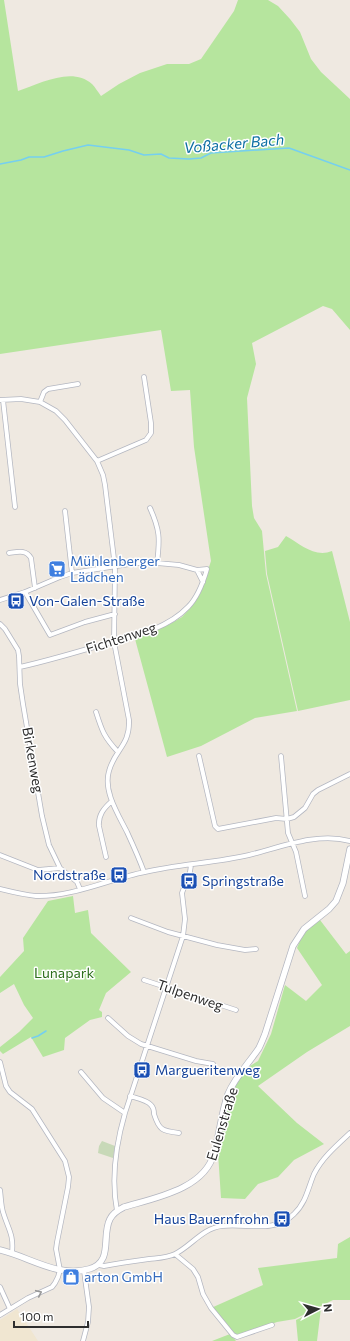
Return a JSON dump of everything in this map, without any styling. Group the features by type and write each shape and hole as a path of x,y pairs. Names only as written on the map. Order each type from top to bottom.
{"main road":[{"name":"Eulenstraße","path":"117,1211 124,1207 171,1193 203,1174 210,1165 214,1154 221,1117 229,1092 259,1048 294,946 304,929 329,909 336,901 343,883 350,849"},
{"path":"0,1250 60,1270 84,1271 93,1268 99,1265 102,1261 110,1218 117,1211"}],"street":[{"path":"97,462 146,440 151,433 151,423 144,377"},
{"path":"40,402 44,392 48,389 78,384"},
{"path":"15,507 1,400 21,399 40,402 56,411 65,420 97,462 103,474 106,485 115,567 114,642 127,708 129,730 125,742 108,772 108,781 112,800 144,872"},
{"path":"150,508 159,533 157,563"},
{"path":"65,510 72,573"},
{"path":"9,553 23,551 29,554 31,558 34,588"},
{"path":"0,600 25,592 72,573 136,563 179,565 196,570 203,582"},
{"name":"Fichtenweg","path":"20,667 148,632 165,624 188,607 198,593 207,570 196,570"},
{"path":"25,592 50,635 85,622 114,614"},
{"name":"Birkenweg","path":"0,624 5,629 18,650 23,704 42,816 49,845 60,868 77,882 80,889"},
{"path":"96,712 107,740 118,752"},
{"path":"199,756 216,828 220,830 276,818 287,819 294,817 301,813 313,794 318,790 350,774"},
{"path":"281,756 288,833 296,852 305,896"},
{"path":"106,857 98,821 105,807 112,800"},
{"path":"0,889 24,895 36,896 59,894 144,872 218,862 319,839 350,841"},
{"path":"0,855 38,870 60,868"},
{"path":"117,1211 113,1181 120,1132 146,1046 183,936 185,919 182,893 191,865"},
{"path":"131,918 183,936 245,950 256,949"},
{"name":"Tulpenweg","path":"144,980 236,1010"},
{"path":"108,1018 128,1036 146,1046 196,1061 213,1064"},
{"path":"0,1062 6,1086 10,1092 32,1109 65,1161 69,1177 56,1242 60,1270 58,1277 52,1287 10,1308 0,1315"},
{"path":"81,1072 103,1098 125,1113"},
{"path":"130,1096 151,1105 157,1123 162,1130 166,1132 178,1133"},
{"path":"99,1265 104,1266 161,1258 175,1254 213,1228 222,1226 269,1226 287,1220 300,1208 305,1200 314,1174 322,1162 350,1133"},
{"path":"0,1190 3,1212 12,1234 12,1253"},
{"path":"175,1254 193,1269 211,1308 232,1335 237,1337 272,1325"},
{"path":"83,1341 88,1322 89,1307 84,1271"},
{"path":"0,1287 10,1308"}],"shaded area":[{"path":"17,1309 38,1341 0,1341 0,1320"}],"green space":[{"path":"0,0 4,0 18,91 45,81 65,76 84,79 92,84 101,96 140,73 167,64 189,64 201,59 234,11 238,0 268,0 278,6 300,32 311,59 321,72 350,99 350,330 332,309 323,306 252,343 256,364 247,398 252,506 254,518 262,531 266,574 297,711 255,718 201,746 167,757 135,639 170,624 182,617 200,594 211,561 194,447 190,390 171,391 161,330 0,354"},
{"path":"286,536 308,549 320,553 332,551 350,622 350,700 298,711 267,574 265,551 278,547"},
{"name":"Lunapark","path":"73,896 75,913 88,910 91,933 131,972 106,993 99,1010 102,1012 102,1017 90,1020 65,1038 64,1050 43,1057 31,1037 3,1054 0,1051 0,1047 19,1032 33,1018 24,1005 14,984 0,993 0,977 24,951 23,938 48,901"},
{"path":"320,920 346,954 350,951 350,1026 307,1052 258,1086 297,1123 324,1144 294,1160 278,1177 258,1184 245,1199 221,1198 218,1153 221,1128 228,1103 234,1088 241,1077 250,1066 258,1061 271,1034 285,985 306,1001 322,985 297,948 303,933"},
{"path":"102,1141 115,1146 113,1158 98,1153 99,1146"},
{"path":"350,1237 350,1300 333,1300 295,1319 277,1322 237,1336 211,1308 263,1285 258,1268 337,1258 338,1244"},
{"path":"321,1308 317,1341 298,1341 296,1320"},
{"path":"230,1334 236,1341 212,1341"}],"waterway":[{"name":"Voßacker Bach","path":"0,164 29,157 44,157 88,145 129,150 144,155 161,154 169,158 189,159 201,158 211,153 289,148 350,170"},
{"path":"32,1038 46,1031"}],"place":[{"name":"Mühlenberger Lädchen","path":"57,569"},
{"name":"Von-Galen-Straße","path":"16,601"},
{"name":"Nordstraße","path":"119,875"},
{"name":"Springstraße","path":"189,881"},
{"name":"Margueritenweg","path":"142,1070"},
{"name":"Haus Bauernfrohn","path":"282,1219"},
{"name":"arton GmbH","path":"71,1277"}]}
